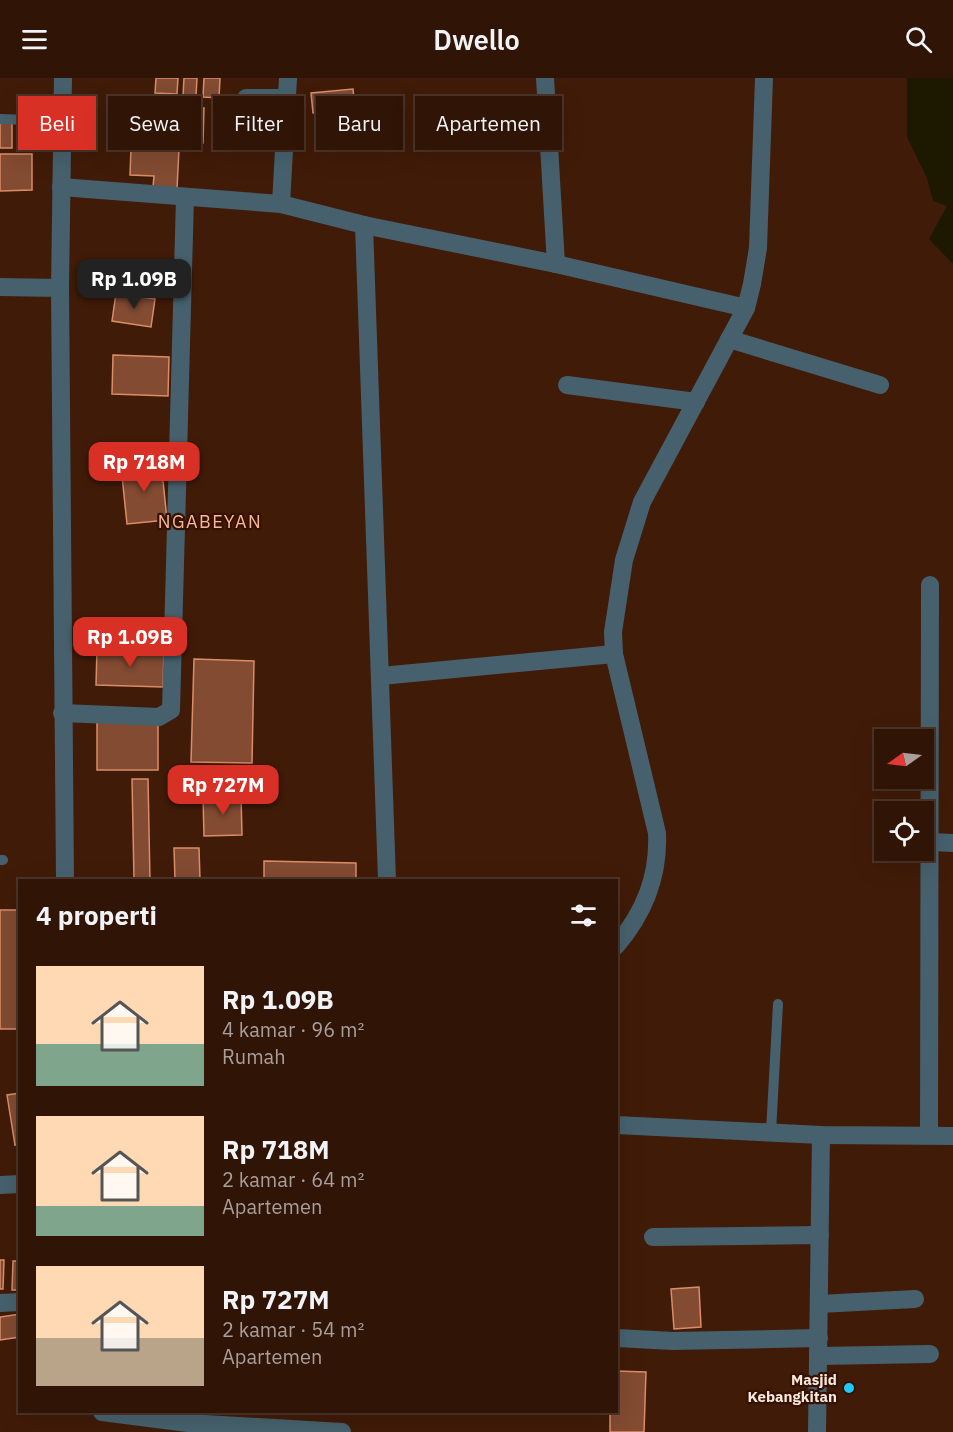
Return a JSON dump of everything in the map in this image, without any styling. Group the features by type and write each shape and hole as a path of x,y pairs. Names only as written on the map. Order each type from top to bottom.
{"street":[{"path":"63,78 63,96"},
{"path":"287,96 288,78"},
{"path":"545,78 556,264"},
{"path":"618,943 644,906 658,857 657,833 614,654 613,632 618,597 633,526 642,502 746,308 758,248 764,78"},
{"path":"62,150 60,288 65,879"},
{"path":"281,204 284,150"},
{"path":"61,187 281,204 364,225 556,264 746,308"},
{"path":"62,713 159,717 171,710 185,198"},
{"path":"364,225 387,879"},
{"path":"0,287 60,288"},
{"path":"729,339 880,385"},
{"path":"567,385 696,402"},
{"path":"930,585 930,801"},
{"path":"381,676 614,654"},
{"path":"934,842 953,843"},
{"path":"929,1135 930,861"},
{"path":"618,1125 821,1135 953,1136"},
{"path":"817,1432 821,1135"},
{"path":"0,1185 18,1184"},
{"path":"653,1237 820,1235"},
{"path":"819,1304 915,1299"},
{"path":"0,1303 18,1302"},
{"path":"618,1338 930,1354"},
{"path":"110,1413 188,1423 342,1432"}],"lane":[{"path":"0,119 18,120"},
{"path":"771,1132 778,1004"}],"shaded area":[{"path":"907,78 953,78 953,264 929,239 947,206 933,201 927,178 907,137"}],"building":[{"path":"156,78 178,78 177,94 155,93"},
{"path":"184,78 197,78 196,96 183,96"},
{"path":"204,78 220,78 219,96 203,97"},
{"path":"353,89 354,96 316,96 316,113 313,113 311,93"},
{"path":"201,108 204,108 203,143 201,143"},
{"path":"0,122 12,122 12,148 0,148"},
{"path":"131,150 179,150 177,188 153,187 154,176 130,175"},
{"path":"0,154 32,154 32,190 0,191"},
{"path":"116,293 155,299 151,327 112,321"},
{"path":"113,355 169,357 168,396 112,394"},
{"path":"161,461 167,520 127,524 121,466"},
{"path":"97,649 164,651 163,687 96,685"},
{"path":"194,659 254,661 252,763 191,762"},
{"path":"97,722 158,722 158,770 97,770"},
{"path":"132,779 148,779 150,879 134,879"},
{"path":"241,796 242,835 204,836 203,797"},
{"path":"174,848 199,848 200,879 175,879"},
{"path":"264,861 356,863 356,879 264,879"},
{"path":"0,910 18,910 18,1029 0,1029"},
{"path":"18,1093 18,1144 15,1145 7,1095"},
{"path":"0,1260 4,1260 3,1289 0,1289"},
{"path":"13,1261 18,1261 18,1290 12,1290"},
{"path":"699,1287 701,1327 674,1329 671,1289"},
{"path":"18,1314 18,1337 0,1340 0,1317"},
{"path":"618,1371 646,1372 644,1432 610,1432 610,1413 618,1413"}],"place":[{"name":"Masjid Kebangkitan","path":"849,1388"}],"district":[{"name":"NGABEYAN","path":"210,521"}]}
